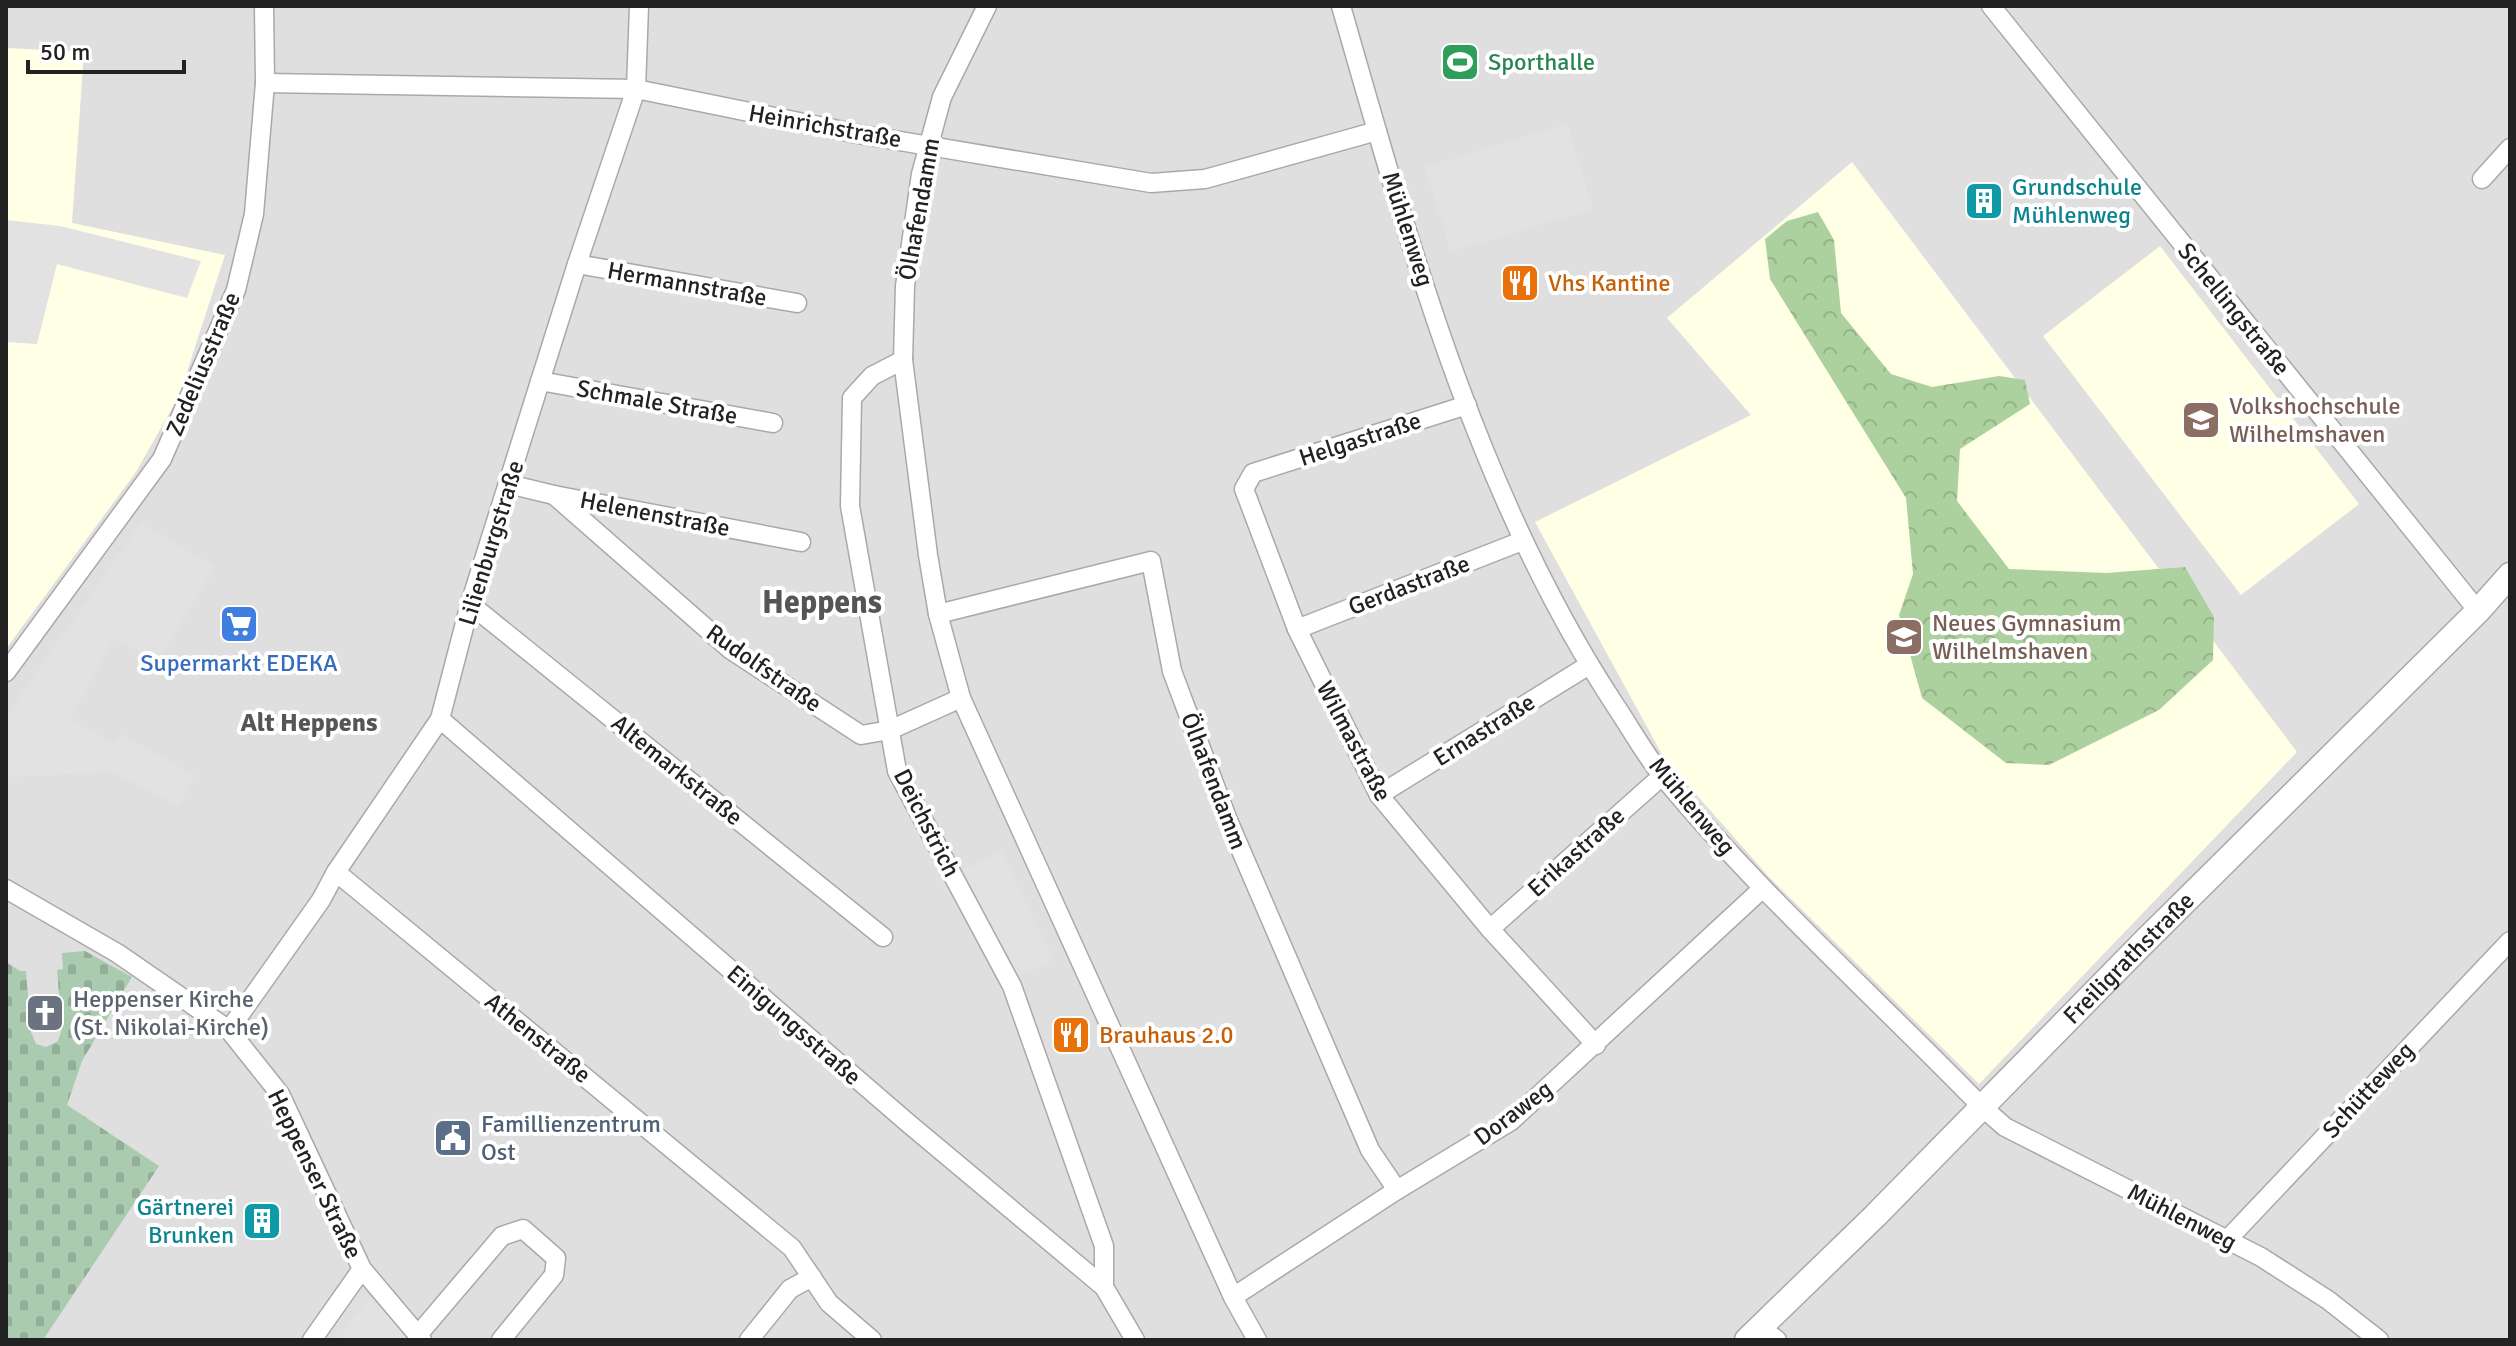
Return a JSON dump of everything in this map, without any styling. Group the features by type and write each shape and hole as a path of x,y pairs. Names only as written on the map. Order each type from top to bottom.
{"street":[{"name":"Zedeliusstraße","path":"6,672 162,459 236,290 254,214 265,83 264,6"},
{"name":"Lilienburgstraße","path":"229,1030 321,900 336,872 440,719 470,604 577,264 636,89 639,6"},
{"name":"Ölhafendamm","path":"987,6 942,97 928,144 905,286 903,360 938,614 961,698 1233,1297 1257,1340"},
{"name":"Mühlenweg","path":"1341,6 1415,252 1467,405 1522,541 1589,665 1662,776 1763,888 2005,1127 2261,1257 2328,1300 2379,1340"},
{"name":"Schellingstraße","path":"1991,6 2478,611"},
{"name":"Heinrichstraße","path":"265,83 636,89 858,134 1151,183 1205,179 1377,131"},
{"path":"2482,179 2510,148"},
{"name":"Hermannstraße","path":"577,264 797,303"},
{"name":"Deichstrich","path":"903,360 872,376 852,398 850,506 897,771 1012,986 1104,1246 1104,1287"},
{"name":"Schmale Straße","path":"540,381 773,423"},
{"name":"Helgastraße","path":"1253,473 1467,405"},
{"name":"Wilmastraße","path":"1253,473 1244,489 1297,629 1379,795 1490,929 1596,1045"},
{"name":"Helenenstraße","path":"508,484 801,542"},
{"name":"Rudolfstraße","path":"554,495 731,650 861,735 890,730 961,698"},
{"name":"Gerdastraße","path":"1297,629 1522,541"},
{"name":"Ölhafendamm","path":"938,614 1151,561 1172,671 1227,818 1370,1150 1397,1190"},
{"name":"Freiligrathstraße","path":"1761,1336 1981,1106 2478,611 2510,575"},
{"name":"Altemarkstraße","path":"470,604 883,937"},
{"name":"Ernastraße","path":"1379,795 1589,665"},
{"name":"Einigungsstraße","path":"440,719 908,1123 1104,1287 1135,1340"},
{"name":"Erikastraße","path":"1490,929 1662,776"},
{"name":"Athenstraße","path":"336,872 792,1248 829,1303 872,1340"},
{"name":"Doraweg","path":"1233,1297 1397,1190 1511,1121 1763,888"},
{"name":"Heppenser Straße","path":"6,889 117,953 229,1030 280,1094 362,1269 420,1338 502,1236 523,1229 556,1258 554,1275 501,1340"},
{"name":"Schütteweg","path":"2227,1240 2510,941"},
{"path":"312,1340 362,1269"},
{"path":"749,1340 790,1289 812,1277"}],"shaded area":[{"path":"6,6 2510,6 2510,1340 6,1340"},
{"path":"6,48 84,52 72,223 225,255 179,396 136,472 6,649"},
{"path":"1567,124 1593,209 1451,252 1425,167"},
{"name":"Neues Gymnasium Wilhelmshaven","path":"1852,162 2297,752 1979,1084 1770,878 1664,758 1535,522 1751,415 1667,318"},
{"path":"6,220 60,226 201,261 187,298 57,264 37,344 6,342"},
{"name":"Volkshochschule Wilhelmshaven","path":"2160,246 2359,504 2241,595 2043,336"},
{"path":"141,523 215,567 158,662 114,638 70,719 114,743 120,734 195,776 179,805 111,772 6,777 6,716"},
{"path":"1001,851 1054,960 1013,979 960,871"},
{"path":"369,1297 413,1340 343,1340 340,1337"}],"green space":[{"path":"1818,212 1834,240 1841,313 1891,374 1932,387 1999,376 2025,380 2030,404 1960,449 1957,501 2009,569 2106,573 2185,567 2214,617 2213,660 2159,710 2049,765 2006,763 1922,698 1899,615 1913,574 1906,498 1770,279 1765,239 1787,221"},
{"path":"85,951 132,977 82,1061 67,1105 159,1166 43,1340 6,1340 6,962 20,971 26,971 31,1032 36,1044 46,1047 58,1041 62,1029 57,970 63,969 62,953"}],"place":[{"name":"Sporthalle","path":"1460,62"},
{"name":"Grundschule Mühlenweg","path":"1984,201"},
{"name":"Vhs Kantine","path":"1520,283"},
{"name":"Volkshochschule Wilhelmshaven","path":"2201,420"},
{"name":"Supermarkt EDEKA","path":"239,624"},
{"name":"Neues Gymnasium Wilhelmshaven","path":"1904,637"},
{"name":"Heppenser Kirche (St. Nikolai-Kirche)","path":"45,1013"},
{"name":"Brauhaus 2.0","path":"1071,1035"},
{"name":"Famillienzentrum Ost","path":"453,1138"},
{"name":"Gärtnerei Brunken","path":"262,1221"}],"district":[{"name":"Heppens","path":"822,602"},
{"name":"Alt Heppens","path":"309,723"}]}
